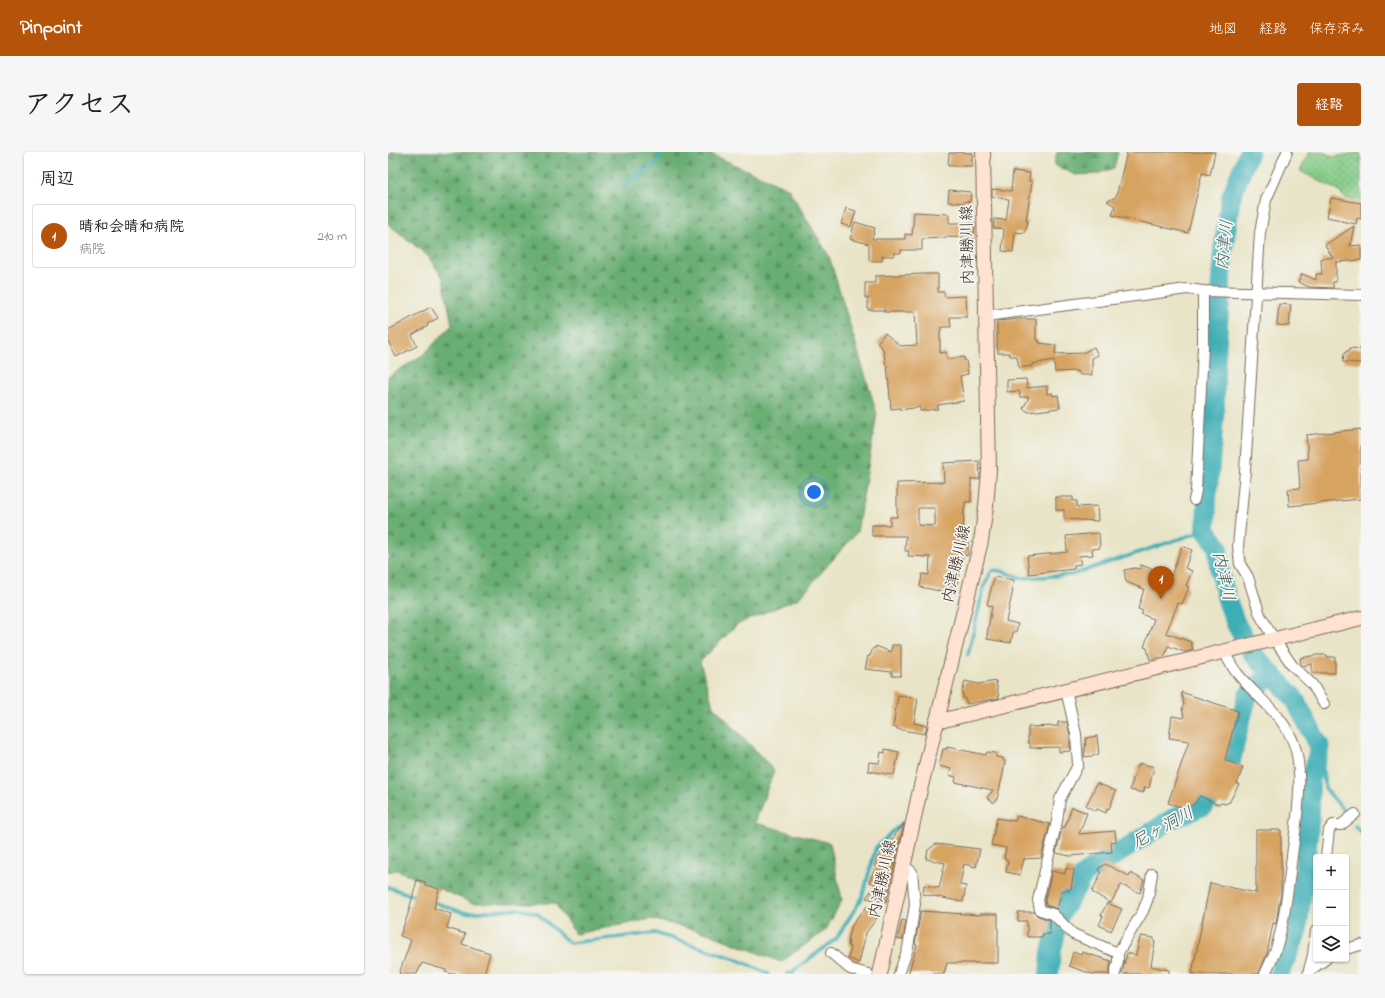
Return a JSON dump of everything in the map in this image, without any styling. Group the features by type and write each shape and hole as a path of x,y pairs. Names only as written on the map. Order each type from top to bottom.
{"main road":[{"name":"内津勝川線","path":"880,974 920,790 978,555 986,506 989,471 983,152"},
{"path":"936,722 1361,618"}],"street":[{"path":"1287,152 1266,200 1260,233 1245,471 1238,547 1240,564 1248,577 1260,614 1274,639 1292,665 1312,684 1324,704"},
{"path":"986,316 1187,289 1203,292 1361,295"},
{"path":"1194,500 1196,491 1203,347 1203,292"},
{"path":"1224,652 1236,672 1276,713 1286,728 1294,744 1299,773 1297,809 1286,904 1275,952 1265,974"},
{"path":"1066,690 1076,734 1078,765 1060,800 1057,820 1038,900 1040,910 1053,914 1073,934 1118,954"},
{"path":"1326,854 1329,830 1333,825 1341,825 1356,814"},
{"path":"899,974 908,948 914,904 912,872 903,865"},
{"path":"1115,974 1118,954 1144,911 1152,874"},
{"path":"1349,949 1361,945"},
{"path":"831,953 850,969 868,974"},
{"path":"1308,972 1313,955"},
{"path":"1308,972 1322,962"}],"green space":[{"path":"388,152 706,152 788,188 829,256 877,414 857,532 799,598 738,624 700,662 713,706 774,770 755,823 830,843 842,900 826,930 781,962 707,933 651,919 575,934 555,903 472,903 397,870 388,872 388,377 424,354 452,325 443,278 427,255 388,224"},
{"path":"1057,152 1118,152 1114,168 1097,174 1075,175 1054,165"},
{"path":"1309,152 1323,152 1334,157 1361,152 1361,201 1345,198 1337,190 1300,171"}],"building":[{"path":"1127,152 1215,152 1210,175 1202,173 1188,233 1112,215 1115,206 1107,201 1116,197"},
{"path":"949,153 972,153 972,166 948,166"},
{"path":"1013,171 1030,173 1029,181 1032,182 1026,230 1024,233 1015,232 1013,252 1002,251 1004,229 993,228 994,219 1006,220 1009,199 992,197 992,189 1011,191"},
{"path":"949,190 971,192 970,202 948,202"},
{"path":"1331,198 1361,203 1361,219 1357,218 1356,224 1327,217"},
{"path":"846,208 856,211 851,227 841,224"},
{"path":"914,212 949,214 949,223 975,223 974,238 945,237 922,239 922,250 901,250 901,253 894,253 894,256 882,256 882,261 869,261 869,244 850,239 855,222 875,228 872,239 905,239 905,234 912,235"},
{"path":"1354,226 1350,246 1361,245 1361,260 1336,262 1336,282 1333,282 1333,288 1309,287 1298,282 1302,274 1316,280 1316,274 1322,274 1321,258 1333,258 1325,245"},
{"path":"938,274 938,292 944,292 945,297 966,296 967,317 950,317 951,327 941,327 940,331 940,353 946,352 947,359 964,357 964,360 966,360 968,374 960,376 964,401 938,405 938,409 920,411 920,407 900,410 900,408 891,409 887,365 886,366 883,349 877,343 885,333 900,346 917,345 915,312 884,312 885,310 868,310 868,298 865,298 865,283 875,283 875,276"},
{"path":"1279,304 1291,305 1289,326 1277,325"},
{"path":"431,307 438,318 427,324 428,326 412,335 417,346 396,357 388,341 388,330"},
{"path":"1036,319 1036,340 1039,340 1039,343 1056,345 1055,354 1083,353 1094,347 1098,355 1092,358 1092,375 1080,375 1078,371 1055,372 1054,360 1019,368 1017,356 1010,356 1009,353 998,353 997,321"},
{"path":"1350,348 1361,349 1361,363 1343,362 1344,353 1349,351"},
{"path":"1026,379 1027,388 1047,386 1047,394 1052,393 1053,396 1058,395 1060,408 1029,412 1023,409 1029,397 1020,397 1019,391 1007,392 1007,380"},
{"path":"1361,429 1361,499 1289,506 1288,489 1300,488 1298,460 1308,459 1306,435"},
{"path":"979,461 980,479 971,479 971,502 965,502 964,507 963,542 968,542 968,555 963,556 955,594 920,587 922,574 929,575 930,557 908,556 909,551 905,551 906,536 872,536 872,525 890,525 890,517 897,517 897,483 944,482 943,463","holes":["918,508 935,508 935,526 918,525"]},
{"path":"1056,497 1073,497 1073,501 1077,501 1077,507 1097,506 1098,521 1064,519 1064,510 1056,510"},
{"path":"1099,533 1100,548 1092,549 1093,555 1079,556 1081,564 1074,565 1074,569 1029,574 1027,556 1067,552 1066,536"},
{"path":"1182,546 1192,550 1185,568 1192,571 1186,586 1189,587 1182,604 1178,603 1166,633 1191,642 1193,650 1185,652 1168,646 1165,656 1150,660 1147,648 1144,647 1154,619 1141,614 1143,611 1138,609 1144,589 1126,582 1124,570 1135,568 1139,569 1141,565 1171,576"},
{"path":"994,577 1014,580 1006,621 1018,624 1016,632 1013,632 1011,643 987,639 992,606 987,605"},
{"path":"892,645 901,645 901,676 892,676 892,672 865,669 868,656 870,656 873,648 876,648 876,646 891,652"},
{"path":"1317,655 1335,657 1335,673 1312,673 1312,664 1301,665 1300,658"},
{"path":"965,681 978,684 996,681 999,698 967,704 965,698 963,698 962,689"},
{"path":"1181,692 1238,711 1225,760 1243,767 1237,784 1239,784 1229,803 1216,804 1200,796 1193,805 1184,808 1168,803 1189,741 1169,738 1172,716 1184,718 1182,707 1184,705"},
{"path":"898,695 918,699 914,723 927,726 925,734 893,727"},
{"path":"1058,722 1067,722 1070,735 1070,751 1059,752 1059,747 1030,748 1030,743 1028,743 1028,727 1058,726"},
{"path":"1097,736 1099,755 1084,757 1086,738"},
{"path":"947,747 986,755 987,752 996,753 996,757 1003,758 1005,761 1003,774 997,799 994,803 987,798 993,790 955,782 956,777 949,775 951,769 939,766 943,749 947,749"},
{"path":"885,749 899,752 894,775 868,771 869,762 879,763 881,752 885,753"},
{"path":"1140,763 1154,767 1149,788 1145,787 1143,793 1130,790"},
{"path":"1097,783 1116,791 1106,813 1097,809 1096,811 1086,806"},
{"path":"1072,807 1087,813 1079,834 1115,831 1116,841 1111,842 1112,852 1070,856 1056,853 1062,827 1065,827"},
{"path":"1017,816 1050,824 1041,858 1024,859 1020,875 1006,872 1008,860 1005,860 1004,858 1006,848 991,845 997,818 1015,821"},
{"path":"904,823 886,902 866,898 876,884 869,882 874,871 876,859 878,856 880,857 882,847 884,845 887,846"},
{"path":"1256,830 1281,830 1281,894 1276,924 1273,923 1267,954 1259,974 1192,974 1210,883 1256,893"},
{"path":"936,844 980,849 976,867 964,864 960,885 966,886 963,902 923,894 924,885 939,888 945,863 926,859 928,850"},
{"path":"1105,864 1129,876 1130,873 1144,880 1140,893 1121,885 1111,903 1092,892 1101,873 1098,869"},
{"path":"1066,868 1074,870 1071,889 1069,891 1062,890 1057,909 1046,905 1045,900 1052,871 1065,874"},
{"path":"417,880 425,882 425,885 439,889 434,908 451,914 447,928 465,934 462,944 490,953 484,974 453,974 445,972 446,970 422,963 417,974 399,974 411,940 400,936 408,914"},
{"path":"1107,903 1122,909 1111,931 1099,925 1103,916 1101,915"},
{"path":"867,906 879,915 866,933 859,963 848,958 851,947 848,946 848,940 852,925"},
{"path":"921,911 980,915 998,914 998,963 947,963 944,974 908,974 917,945 915,944"},
{"path":"1018,912 1034,912 1038,916 1050,920 1050,934 1043,934 1042,937 1027,937 1027,921 1018,921"},
{"path":"902,920 906,921 903,940 897,939"},
{"path":"1141,936 1154,938 1155,942 1151,966 1169,970 1169,974 1122,974 1127,953 1136,955"},
{"path":"1073,952 1081,955 1082,952 1111,961 1109,974 1092,974 1069,966"}],"waterway":[{"path":"622,186 656,163 662,152"},
{"name":"内津川","path":"1249,152 1231,197 1223,251 1215,371 1215,406 1207,499 1206,530 1218,547 1219,567 1227,600 1236,624 1254,655 1294,698 1320,747 1310,781 1308,837 1297,933 1279,974"},
{"path":"968,655 984,586 992,570 1001,571 1022,578 1071,575 1206,530"},
{"name":"尼ヶ洞川","path":"1049,974 1056,921 1083,876 1089,870 1100,865 1172,819 1203,806 1213,795 1231,761 1248,695 1271,674"},
{"path":"1320,747 1325,788 1344,811"},
{"path":"793,974 793,971 836,939 862,898 876,847 902,823"},
{"path":"1355,826 1361,833"},
{"path":"388,887 417,897"},
{"path":"433,902 465,913 518,909 537,913 569,943 655,933 736,959 769,974"},
{"path":"787,974 793,971"}],"place":[{"name":"晴和会晴和病院","path":"1161,599"}]}
